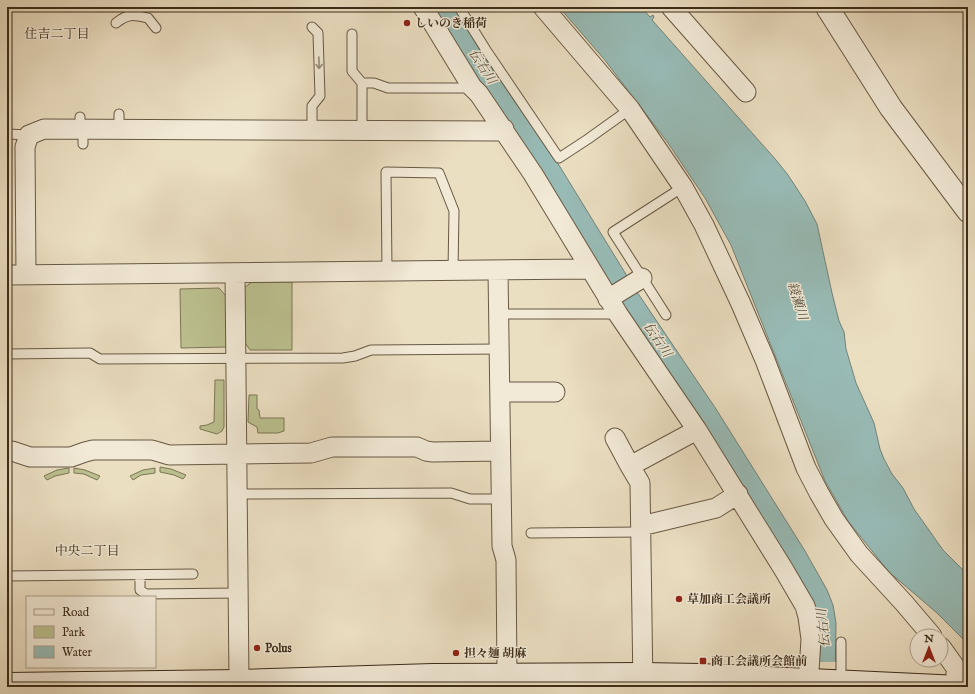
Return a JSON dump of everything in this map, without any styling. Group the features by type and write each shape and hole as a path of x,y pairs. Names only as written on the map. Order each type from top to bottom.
{"main road":[{"path":"827,7 891,108 968,211"},
{"path":"7,684 242,683 433,675 507,680 810,682 960,687"}],"street":[{"path":"423,7 472,87 479,94 504,129 559,214 590,269 738,494 805,606 811,639 810,682"},
{"path":"543,7 630,109 682,187 704,226 741,304 765,360 806,468 819,493 834,519 859,554 925,628"},
{"path":"671,7 746,92"},
{"path":"26,274 25,147 29,135 44,129 81,130 120,122 312,130 501,131 504,129"},
{"path":"7,275 51,270 235,273 590,269"},
{"path":"498,270 502,546 506,560 507,680"},
{"path":"235,273 238,593 242,683"},
{"path":"613,303 639,280"},
{"path":"500,392 555,392"},
{"path":"630,466 697,430"},
{"path":"615,438 640,483 643,680"},
{"path":"7,451 12,451 30,457 71,457 93,450 152,450 169,456 311,453 332,447 417,447 433,452 500,451"},
{"path":"641,529 716,508 738,494"},
{"path":"949,658 956,668 956,687"}],"lane":[{"path":"459,7 486,50 559,158 630,109"},
{"path":"116,23 127,15 136,15 148,18 156,28"},
{"path":"312,27 318,33 320,96 312,106 312,130"},
{"path":"352,34 352,71 362,82 362,130"},
{"path":"362,82 374,83 388,88 472,87"},
{"path":"7,134 29,135"},
{"path":"386,271 386,172 439,173 454,211 454,271"},
{"path":"666,315 639,280 613,232 682,187"},
{"path":"498,314 613,303"},
{"path":"7,354 90,353 100,359 343,358 355,356 371,350 500,349"},
{"path":"238,494 451,493 470,498 501,498"},
{"path":"531,533 641,529"},
{"path":"7,576 193,574"},
{"path":"140,575 140,590 146,594 238,593"},
{"path":"839,683 841,642"}],"green space":[{"path":"252,282 292,282 292,350 250,350 244,341 244,288"},
{"path":"219,288 226,296 227,347 181,348 180,289"},
{"path":"215,380 224,380 224,427 222,431 217,434 200,429 200,426 214,422"},
{"path":"249,395 257,395 257,409 259,410 260,418 284,418 284,431 278,433 258,433 257,427 248,422"},
{"path":"160,467 171,469 186,475 183,479 174,475 160,472"},
{"path":"69,468 69,473 55,476 47,480 44,476 57,470"},
{"path":"74,468 85,470 100,476 97,480 84,474 74,473"},
{"path":"155,468 155,473 141,475 133,480 130,476 143,470"}],"water":[{"name":"伝右川","path":"433,7 454,7 484,57 557,162 635,289 716,409 805,551 827,590 833,605 836,623 835,687 814,687 816,626"},
{"name":"綾瀬川","path":"559,7 641,7 650,17 653,15 654,17 652,20 776,160 805,201 817,224 839,321 844,332 846,349 856,383 874,423 884,459 892,474 903,488 914,509 943,550 968,575 968,644 937,613 889,572 848,521 825,481 731,245 705,198 668,143 604,59"}],"pier":[{"path":"815,662 836,662 835,687 814,687"}],"place":[{"name":"しいのき稲荷","path":"407,23"},
{"name":"草加商工会議所","path":"679,599"},
{"name":"Polus","path":"257,648"},
{"name":"担々麺 胡麻","path":"456,653"},
{"name":"商工会議所会館前","path":"703,661"}],"district":[{"name":"住吉二丁目","path":"57,34"},
{"name":"中央二丁目","path":"87,551"}]}
